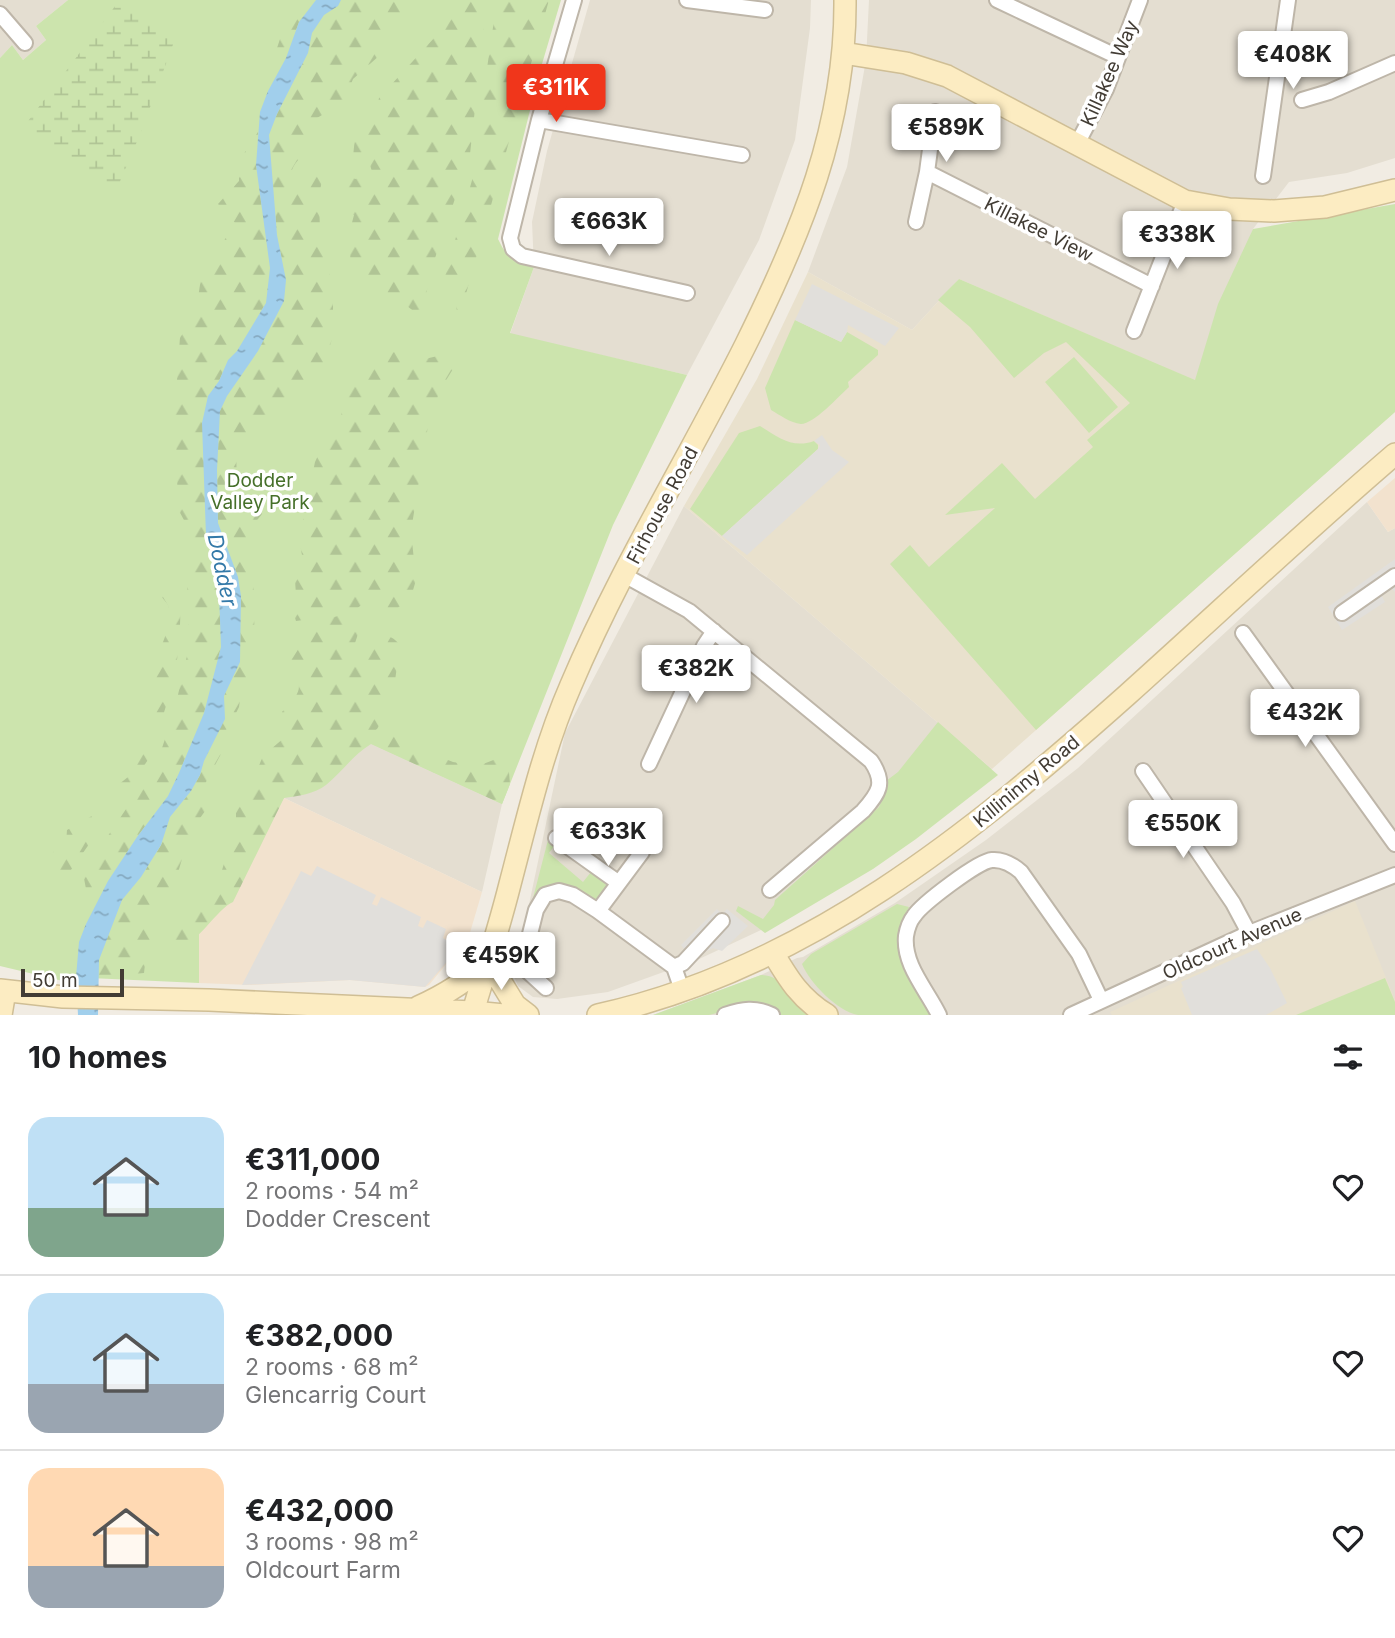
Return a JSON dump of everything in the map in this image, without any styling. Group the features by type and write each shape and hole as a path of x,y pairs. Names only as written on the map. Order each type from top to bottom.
{"main road":[{"name":"Firhouse Road","path":"472,1013 509,887 534,786 570,686 624,575 767,301 816,186 838,92 845,0"},
{"path":"843,53 906,63 947,76 1185,201 1229,209 1275,211 1325,207 1395,190"},
{"name":"Killininny Road","path":"598,1015 639,1005 682,990 773,953 884,890 1004,801 1395,454"},
{"path":"773,953 790,982 805,999 827,1015"},
{"path":"417,1012 456,988 488,961 514,1005 528,1015"},
{"path":"1,1015 2,990 63,997 209,1000 504,1015"}],"street":[{"path":"574,0 539,120 510,238 513,249 522,256 687,293"},
{"path":"687,0 765,10"},
{"path":"996,0 1118,57"},
{"name":"Killakee Way","path":"1077,144 1106,89 1140,0"},
{"path":"1263,177 1288,0"},
{"path":"0,14 25,43"},
{"path":"1302,100 1329,92 1395,63"},
{"path":"916,222 927,172 935,112"},
{"path":"539,120 742,155"},
{"name":"Killakee View","path":"927,172 1152,286"},
{"path":"1134,331 1185,201"},
{"path":"624,575 689,611 871,761 881,780 875,798 863,811 770,890"},
{"path":"1342,613 1392,583"},
{"path":"649,764 704,646 714,631"},
{"path":"1242,633 1395,844"},
{"path":"1143,771 1233,903 1250,933"},
{"path":"556,838 619,883"},
{"path":"598,911 642,852"},
{"path":"939,1015 913,968 906,950 906,934 913,917 925,904 977,865 992,860 1008,862 1021,872 1079,954 1101,1000"},
{"name":"Oldcourt Avenue","path":"1071,1015 1250,933 1395,875"},
{"path":"546,988 523,966 536,910 545,895 559,891 573,895 598,911 674,967 682,990"},
{"path":"674,967 683,963 722,921"},
{"path":"725,1015 757,1009 772,1015"}],"shaded area":[{"path":"0,0 68,0 36,26 46,40 23,60 12,45 0,58"},
{"path":"590,0 811,0 810,28 795,140 759,240 687,375 510,334 534,267 532,222 547,151"},
{"path":"869,0 1395,0 1395,158 1347,173 1289,182 1253,229 1195,381 959,279 912,330 808,272 847,167 866,60"},
{"path":"1253,229 1395,412 992,769 684,506 757,379 808,272 912,330 959,279 1195,380"},
{"path":"812,284 899,328 885,346 848,325 841,342 795,320"},
{"path":"822,435 832,450 849,462 747,555 722,536 818,449 820,445 814,441"},
{"path":"1395,478 1395,528 1388,532 1367,502"},
{"path":"1367,502 1388,532 1395,528 1395,1015 653,1015 803,957 895,903 986,840 1078,768"},
{"path":"684,506 992,769 867,867 761,930 697,960 608,992 557,999 533,997 518,986 514,976 565,733"},
{"path":"1395,559 1395,592 1392,589 1381,595 1385,602 1342,630 1328,607"},
{"path":"352,735 502,804 482,892 284,798"},
{"path":"284,798 482,892 469,936 429,985 425,987 350,980 250,985 199,983 199,933"},
{"path":"317,866 376,895 372,904 377,906 381,897 421,917 418,926 423,928 427,920 446,929 443,938 459,948 425,987 350,980 242,985 301,871 311,876"},
{"path":"1355,901 1395,1000 1395,1015 1112,1015 1110,1012"},
{"path":"717,909 722,914 727,909 748,926 722,951 713,948 701,954 696,949 687,952 681,945"},
{"path":"1257,949 1270,968 1287,1003 1266,1015 1192,1015 1181,982"}],"green space":[{"name":"Dodder Valley Park","path":"68,0 561,0 539,74 498,239 512,259 534,267 510,333 687,375 613,525 502,804 352,735 284,798 199,933 199,983 90,978 63,981 0,966 0,58 12,45 23,60 46,40 36,26"},
{"path":"293,0 316,0 299,22 286,58 276,64 275,54"},
{"path":"341,0 422,0 410,22 390,32 380,55 353,79 344,102 317,118 301,158 291,173 289,193 297,189 303,177 317,166 323,176 319,195 320,233 333,287 333,336 325,362 312,375 305,390 285,400 279,411 272,416 268,433 247,436 236,444 237,491 249,496 270,492 268,507 248,531 245,543 252,570 255,604 251,642 253,649 247,684 241,692 239,707 228,729 217,734 225,705 224,696 240,662 241,596 238,577 218,523 220,411 227,396 245,372 286,280 277,235 269,135 307,53 312,33 324,14 338,6"},
{"path":"469,0 487,0 470,154 431,270 423,310 416,313 393,295 359,281 351,270 349,234 354,215 344,210 341,192 347,173 355,179 373,175 368,158 353,157 355,137 374,120 379,98"},
{"path":"497,0 549,0 458,322 455,293 443,283 478,159 485,82"},
{"path":"119,1 175,39 116,191 22,129"},
{"path":"258,132 256,165 270,268 266,303 208,396 204,444 206,536 218,566 221,647 204,713 168,796 137,837 101,893 93,897 86,889 83,873 157,763 174,712 189,647 187,581 191,533 178,509 175,409 180,337 195,318 201,278 235,223 218,204 239,181 239,161"},
{"path":"1395,204 1395,412 1036,730 890,564 910,545 929,567 995,508 945,515 1002,463 1035,499 1093,447 1087,440 1130,403 1066,342 1044,353 1014,378 970,327 938,300 959,279 1195,380 1218,304 1253,229"},
{"path":"795,320 841,342 847,332 878,350 878,355 848,382 849,387 833,403 813,419 801,424 771,410 765,388"},
{"path":"414,349 416,361 442,355 453,369 440,390 428,426 411,531 416,580 411,597 393,612 378,606 371,597 354,611 338,611 296,621 292,609 296,595 295,576 302,555 297,528 303,520 315,462 323,445 338,428 350,378 388,353"},
{"path":"1074,357 1118,407 1089,433 1045,382"},
{"path":"760,426 792,443 814,441 818,449 722,536 690,509 739,433"},
{"path":"169,591 181,599 179,649 171,690 150,757 64,880 56,887 56,873 51,866 53,852 66,843 67,830 113,804 113,789 133,773 137,757 150,748 156,661 166,634 164,629 169,606 161,596"},
{"path":"338,616 354,619 360,628 354,646 358,651 373,639 384,636 400,645 393,695 386,704 383,719 377,729 363,739 378,741 393,730 402,731 428,752 453,762 478,766 496,759 508,761 510,784 502,804 371,744 322,788 284,798 233,902 193,940 181,946 173,944 161,935 166,925 191,908 199,896 216,890 236,824 236,811 247,794 263,756 285,737 282,712 299,689 290,662 299,648 297,639 310,626"},
{"path":"938,722 998,775 873,869 765,933 736,911 738,906 763,919 775,900 879,807 888,785 886,781 898,772"},
{"path":"217,734 222,752 205,784 213,799 190,833 174,886 153,917 152,940 155,957 145,964 144,973 99,977 99,960 122,900 141,877 161,845 170,817 191,791"},
{"path":"548,840 555,845 549,853 583,882 591,872 605,882 607,888 599,899 591,900 562,885 548,886 533,898"},
{"path":"897,904 909,907 899,940 902,959 931,1015 858,1015 850,1012 825,995 802,964 811,954"},
{"path":"761,975 769,976 783,984 812,1015 781,1015 773,1008 756,1003 709,1015 653,1015"},
{"path":"1385,978 1395,1002 1395,1015 1296,1015"}],"water":[{"name":"Dodder","path":"316,0 341,0 338,6 324,15 312,33 308,53 269,135 277,235 286,280 284,301 258,351 227,396 220,411 218,523 238,577 241,596 240,662 224,696 225,719 200,775 170,817 161,845 141,877 122,900 99,960 98,1015 78,1015 76,977 79,942 108,881 168,796 204,713 221,647 218,566 206,536 202,423 208,396 266,303 270,268 256,165 260,112 286,58 299,22"}]}
